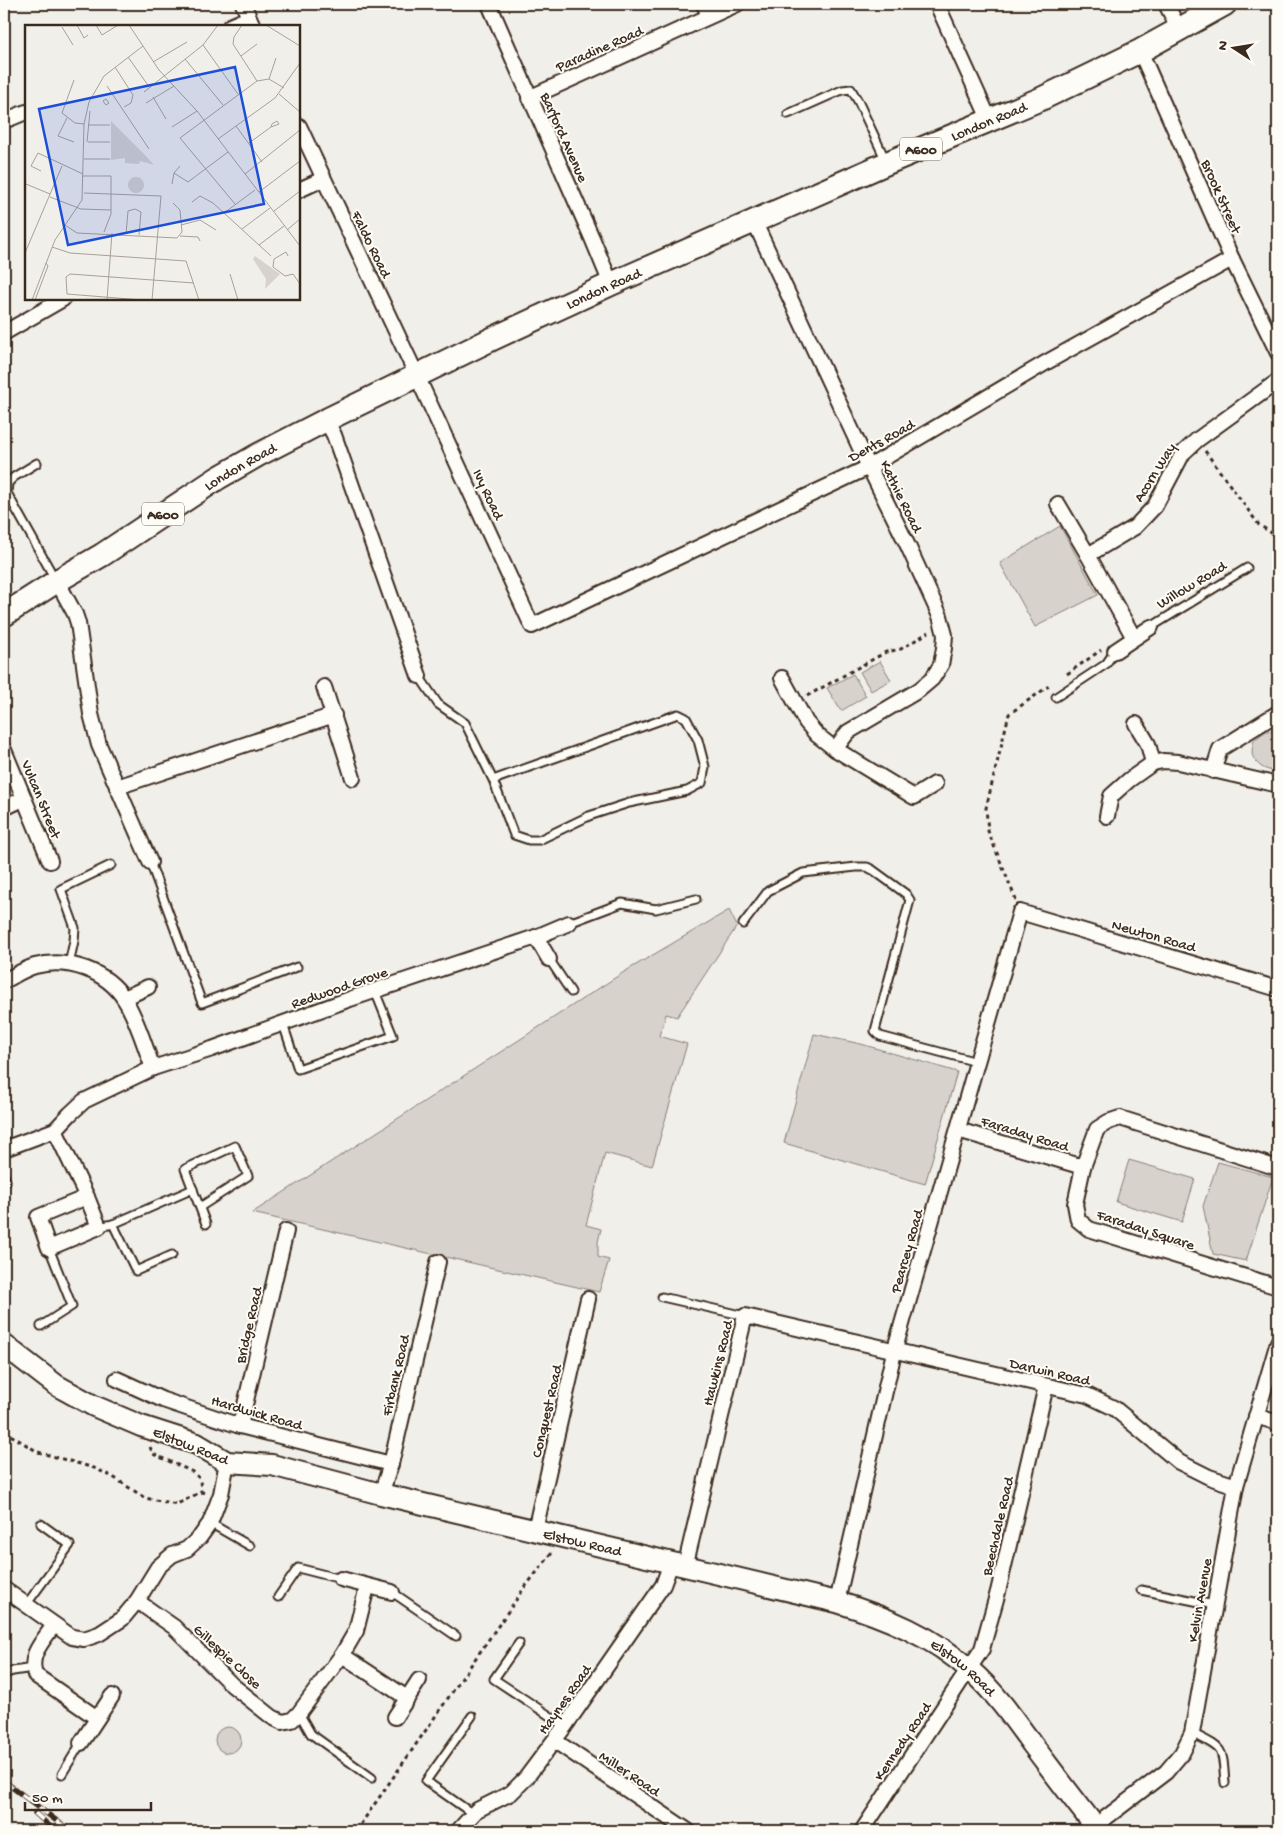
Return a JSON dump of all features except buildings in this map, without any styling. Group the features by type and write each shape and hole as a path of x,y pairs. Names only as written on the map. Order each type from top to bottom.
{"main road":[{"name":"London Road","path":"4,615 102,555 218,478 326,420 500,334 611,284 887,163 1044,98 1140,51 1225,4"}],"street":[{"path":"235,25 251,22 243,4"},
{"name":"Barford Avenue","path":"489,4 611,284"},
{"name":"Paradine Road","path":"529,98 706,10 737,4"},
{"path":"937,4 990,121"},
{"path":"1166,4 1180,29"},
{"name":"Brook Street","path":"1140,51 1232,259 1278,354"},
{"path":"4,121 25,112"},
{"name":"Faldo Road","path":"300,128 417,376"},
{"path":"300,190 323,179"},
{"name":"Kathie Road","path":"754,221 908,546 940,616 945,635 941,665 932,678 919,690 848,732 835,749"},
{"name":"Dents Road","path":"532,626 869,467 1047,362 1232,259"},
{"path":"4,333 61,300"},
{"name":"Ivy Road","path":"417,376 532,626"},
{"path":"1197,440 1278,380"},
{"path":"326,420 334,435 347,470 419,676"},
{"name":"Acorn Way","path":"1088,554 1135,527 1155,506 1183,453 1197,440"},
{"path":"1058,504 1134,638"},
{"path":"57,581 75,614 81,641 91,714 99,745 150,862"},
{"path":"1115,651 1151,627"},
{"path":"782,678 806,722 817,735 835,749 914,797 935,784"},
{"path":"324,687 353,778"},
{"path":"1212,771 1220,749 1278,713"},
{"path":"117,787 334,715"},
{"path":"1136,724 1148,744 1153,763"},
{"name":"Vulcan Street","path":"4,750 50,861"},
{"path":"1107,816 1111,796 1153,763 1163,761 1178,762 1278,785"},
{"path":"4,808 24,799"},
{"name":"Newton Road","path":"1020,912 1278,989"},
{"name":"Pearcey Road","path":"837,1602 894,1352 1020,912"},
{"name":"Redwood Grove","path":"4,1149 55,1130 84,1101 153,1068 536,937 569,923"},
{"path":"536,937 550,959"},
{"path":"4,981 34,966 53,962 86,969 106,980 124,998 133,1014 153,1068"},
{"path":"124,998 148,987"},
{"name":"Faraday Square","path":"1278,1168 1120,1118 1108,1122 1097,1129 1083,1167 1075,1204 1078,1220 1089,1229 1278,1287"},
{"path":"55,1130 86,1197 98,1228 49,1248 38,1217 86,1197"},
{"name":"Faraday Road","path":"958,1130 1083,1167"},
{"name":"Bridge Road","path":"240,1426 286,1231"},
{"name":"Firbank Road","path":"381,1494 390,1464 438,1262"},
{"name":"Conquest Road","path":"535,1530 588,1299"},
{"name":"Hawkins Road","path":"678,1565 745,1316 894,1352"},
{"name":"Kelvin Avenue","path":"1097,1829 1166,1772 1182,1753 1192,1733 1236,1486 1278,1342"},
{"name":"Elstow Road","path":"11,1352 56,1385 85,1401 141,1426 197,1444 227,1462 272,1465 381,1494 837,1602 903,1625 952,1656 970,1670 999,1700 1097,1829"},
{"name":"Darwin Road","path":"894,1352 1087,1395 1114,1408 1179,1462 1209,1477 1236,1486"},
{"name":"Hardwick Road","path":"118,1379 163,1400 240,1426 390,1464"},
{"name":"Beechdale Road","path":"970,1670 986,1640 1046,1386"},
{"path":"1256,1416 1278,1423"},
{"path":"4,1589 72,1637 84,1639 99,1634 122,1618 137,1601 158,1568 172,1556 187,1549 200,1538 210,1523 221,1494 227,1462"},
{"name":"Haynes Road","path":"458,1831 476,1810 511,1793 526,1778 555,1741 678,1565"},
{"path":"341,1579 392,1592"},
{"path":"299,1713 342,1655 356,1631 368,1587"},
{"name":"Gillespie Close","path":"137,1601 174,1627 232,1685 272,1716 282,1722 292,1720 299,1713"},
{"path":"54,1624 33,1659 33,1668 36,1675 43,1682 97,1718"},
{"path":"342,1655 407,1698"},
{"name":"Kennedy Road","path":"862,1831 970,1670"},
{"path":"395,1717 420,1680"},
{"path":"81,1743 112,1696"},
{"name":"Miller Road","path":"555,1741 688,1831"}],"lane":[{"path":"788,114 842,90 851,90 887,163"},
{"path":"37,463 14,477 8,483 7,493 57,581"},
{"name":"Willow Road","path":"1151,627 1248,568"},
{"path":"1056,697 1106,664 1115,651"},
{"path":"419,676 438,704 465,723 493,780 514,835 529,840 539,840 589,816 629,803 688,790 702,783 705,767 698,740 686,718 678,714 493,780"},
{"path":"150,862 202,1003 296,967"},
{"path":"69,964 75,928 71,913 60,888 111,864"},
{"path":"743,924 768,891 803,873 856,867 867,867 873,870 906,894 910,900 875,1031 880,1036 977,1062"},
{"path":"569,923 622,903 656,908 696,899"},
{"path":"550,959 571,992"},
{"path":"283,1024 298,1069 393,1036 375,991"},
{"path":"200,1207 248,1176 235,1146 185,1169 206,1224"},
{"path":"4,1176 6,1181 4,1182"},
{"path":"98,1228 113,1224 193,1189"},
{"path":"113,1224 136,1271 172,1255"},
{"path":"41,1326 72,1306 49,1248"},
{"path":"662,1297 745,1316"},
{"path":"210,1523 250,1546"},
{"path":"26,1605 70,1545 41,1524"},
{"path":"278,1597 298,1568 341,1579"},
{"path":"1141,1590 1214,1605"},
{"path":"392,1592 456,1636"},
{"path":"519,1643 494,1679 565,1726"},
{"path":"4,1674 13,1670 33,1668"},
{"path":"299,1713 311,1734 372,1778"},
{"path":"472,1716 426,1781 473,1814"},
{"path":"1192,1733 1220,1749 1223,1756 1225,1783"},
{"path":"62,1774 81,1743"}],"path":[{"path":"1197,440 1259,525 1278,536"},
{"path":"796,703 886,652 901,649 942,624"},
{"path":"1062,677 1109,645 1115,651"},
{"path":"1020,912 988,831 986,808 1009,714 1055,682"},
{"path":"141,1426 153,1454 193,1472 200,1479 201,1492"},
{"path":"4,1431 38,1452 101,1471 145,1498 177,1504 201,1492 221,1494"},
{"path":"356,1831 525,1587 564,1537"}],"shaded area":[{"path":"1060,526 1098,595 1035,627 1000,563"},
{"path":"880,661 891,680 871,691 860,672"},
{"path":"853,674 866,696 841,711 827,688"},
{"path":"1266,731 1278,731 1278,770 1274,771 1262,767 1253,757 1254,740"},
{"path":"729,910 737,926 677,1017 666,1014 659,1036 687,1044 652,1166 605,1153 586,1225 601,1229 598,1242 598,1257 609,1260 599,1292 252,1213 624,972"},
{"path":"814,1034 861,1044 957,1072 925,1184 784,1143"},
{"path":"1129,1160 1195,1179 1182,1222 1116,1202"},
{"path":"1218,1162 1273,1177 1246,1261 1213,1254 1203,1206"},
{"path":"228,1727 237,1731 241,1740 237,1749 228,1753 219,1749 215,1740 219,1731"}],"railway":[{"path":"4,1781 70,1831"},
{"path":"35,1813 55,1831"}]}
